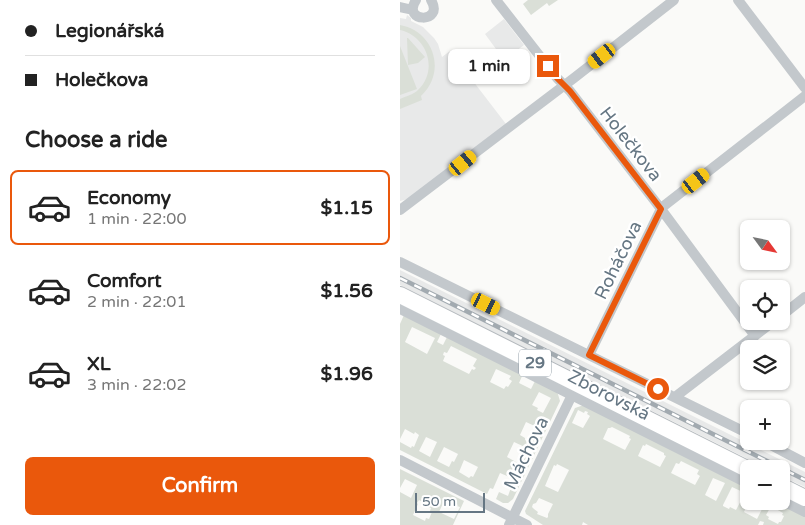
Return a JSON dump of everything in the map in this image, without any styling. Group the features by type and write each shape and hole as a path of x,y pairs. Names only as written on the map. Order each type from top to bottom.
{"main road":[{"name":"29","path":"400,295 740,465"},
{"path":"790,490 805,498"}],"street":[{"path":"400,7 414,5 416,16 426,18 429,17 434,8 431,0"},
{"name":"Holečkova","path":"496,0 557,78 570,91 661,209 755,336"},
{"path":"400,210 673,0"},
{"path":"738,0 805,88"},
{"name":"Roháčova","path":"589,355 661,209 805,96"},
{"path":"400,262 740,430"},
{"path":"790,309 805,297"},
{"name":"Zborovská","path":"400,309 740,479"},
{"path":"675,397 763,330"},
{"name":"Máchova","path":"511,521 572,395"},
{"path":"780,450 805,463"},
{"path":"400,460 511,521 527,525"},
{"path":"790,504 805,512"}],"shaded area":[{"path":"528,0 558,0 549,6 547,3 531,15 523,4"},
{"path":"407,15 411,18 411,21 423,27 434,38 442,57 450,51 506,124 408,199 400,201 400,18 406,19"},
{"path":"504,19 524,45 504,60 485,34"},
{"path":"400,25 412,29 421,35 433,54 435,65 429,86 421,96 422,100 400,109 400,99 416,92 424,82 429,64 423,46 409,33 400,30"},
{"path":"407,38 425,57 418,63 408,65"},
{"path":"400,46 417,89 400,95"},
{"path":"400,270 740,440 740,450 761,450 781,460 750,460 400,285"},
{"path":"404,315 441,334 437,342 443,345 447,337 523,374 519,383 531,389 535,381 557,391 560,401 513,499 508,503 503,503 496,499 499,492 508,496 514,479 500,473 493,489 490,488 487,494 400,450 400,442 411,448 412,446 414,447 419,435 405,429 400,439 400,324","holes":["412,327 435,338 427,354 405,342","451,346 477,359 473,366 476,368 472,369 469,374 443,361 444,352 447,353","496,369 511,376 509,379 512,381 504,389 490,382","539,392 551,398 543,413 537,410 538,408 532,405","526,422 539,428 533,441 530,440 528,442 520,435","426,437 437,442 430,457 419,451","514,442 527,448 524,455 526,456 521,465 507,457","444,447 458,454 454,462 452,461 449,467 437,461","464,460 478,467 473,477 469,478 459,472"]},
{"path":"584,405 740,483 740,491 732,487 723,506 736,510 740,502 740,510 745,510 744,512 757,519 762,510 769,510 766,515 769,517 768,519 778,524 784,516 778,510 790,510 790,508 805,516 805,525 763,525 764,522 760,521 758,525 588,525 583,522 582,525 543,525 526,514 525,511 575,408","holes":["578,410 584,413 585,411 588,412 587,414 590,416 583,428 572,423","612,427 630,436 629,438 631,439 625,450 603,439 608,428","646,444 664,453 666,456 660,467 638,456 643,445 645,446","681,461 699,470 697,474 700,476 695,485 671,473 676,463 679,464","557,464 569,470 558,492 545,486 554,465 556,466","713,478 725,483 716,501 705,495","539,498 553,504 547,518 537,514 538,512 532,507"]},
{"path":"790,465 805,472 805,487 790,480"},
{"path":"400,469 464,501 453,525 400,525 400,492 411,498 417,485 405,479 400,488","holes":["445,499 460,507 454,519 439,512","419,500 431,508 430,511 432,512 429,519 426,518 425,521 413,515"]}],"railway":[{"path":"400,278 805,480"}],"route":[{"path":"548,66 570,91 661,209 589,355 658,389"}]}
